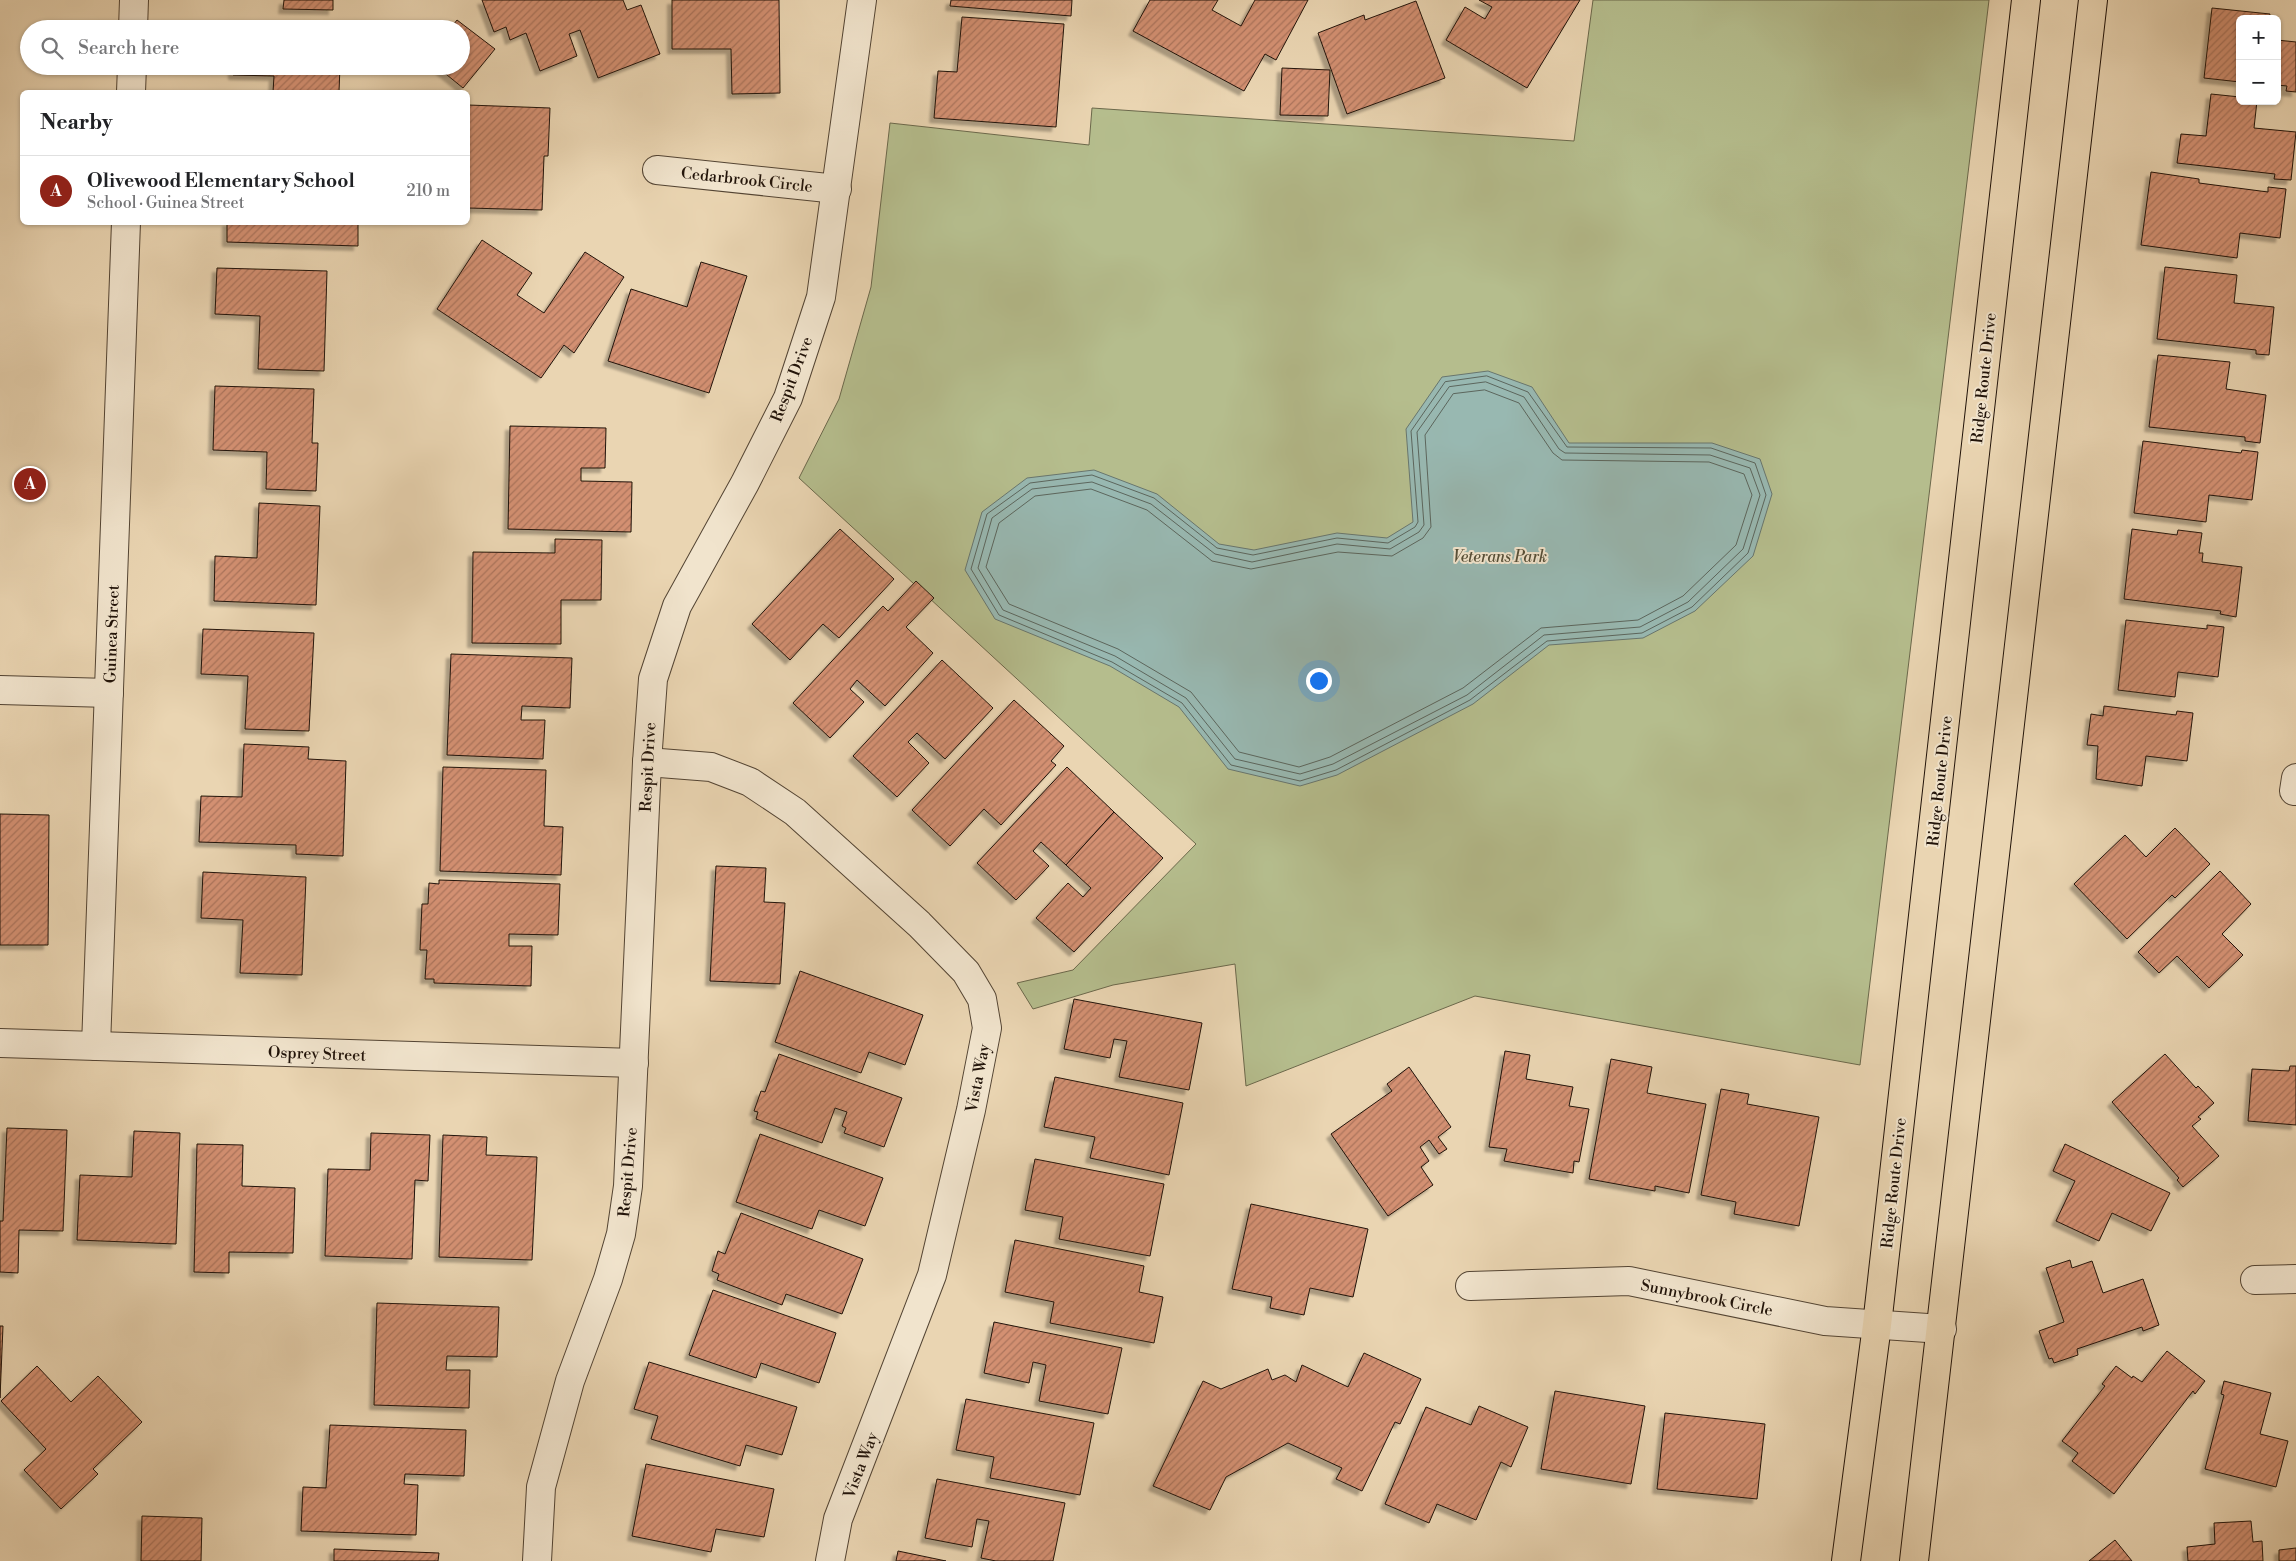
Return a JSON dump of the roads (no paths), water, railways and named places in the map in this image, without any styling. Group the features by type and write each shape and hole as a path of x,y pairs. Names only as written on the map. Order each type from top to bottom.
{"main road":[{"name":"Ridge Route Drive","path":"1846,1561 1877,1325 2026,0"},
{"path":"1914,1561 2093,0"}],"street":[{"path":"133,20 134,0"},
{"name":"Respit Drive","path":"536,1561 540,1487 570,1381 608,1279 621,1234 628,1186 652,679 677,606 745,484 788,398 821,297 862,0"},
{"path":"131,90 132,75"},
{"name":"Cedarbrook Circle","path":"657,170 837,188"},
{"name":"Guinea Street","path":"96,1046 126,225"},
{"path":"0,690 109,693"},
{"name":"Vista Way","path":"647,762 711,767 750,782 796,812 918,924 966,972 982,999 987,1028 971,1110 932,1276 838,1519 830,1561"},
{"name":"Osprey Street","path":"0,1043 634,1063"},
{"path":"2255,1280 2296,1279"},
{"name":"Sunnybrook Circle","path":"1470,1286 1629,1281 1825,1321 1942,1329"}],"water":[{"path":"1488,371 1532,387 1569,443 1712,443 1760,459 1772,494 1753,556 1695,611 1643,638 1549,645 1473,704 1337,775 1300,786 1228,769 1179,707 1110,666 995,619 965,570 982,512 1027,478 1094,470 1157,494 1219,544 1254,550 1337,533 1387,538 1413,522 1406,429 1442,377"}],"place":[{"name":"Olivewood Elementary School","path":"30,484"}],"park label":[{"name":"Veterans Park","path":"1500,556"}]}
